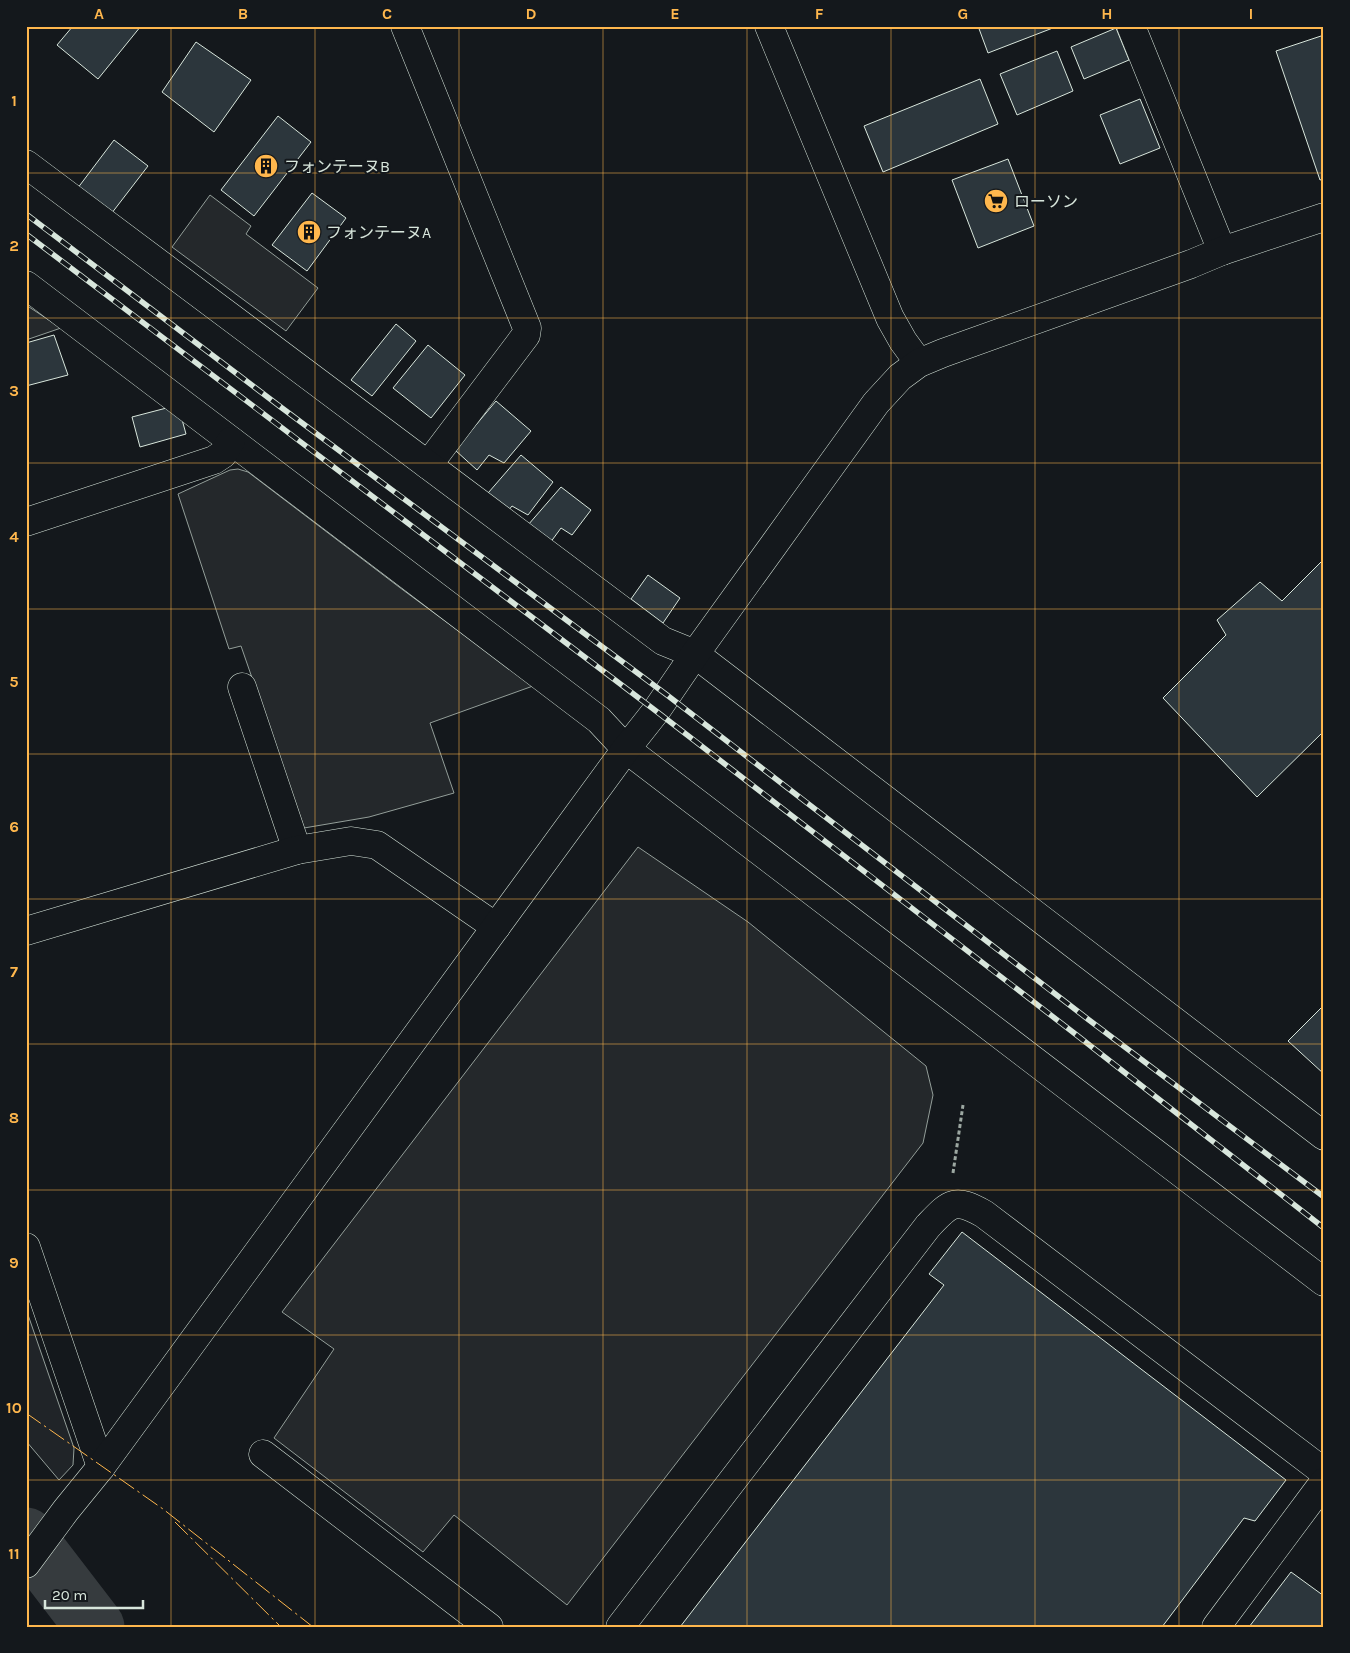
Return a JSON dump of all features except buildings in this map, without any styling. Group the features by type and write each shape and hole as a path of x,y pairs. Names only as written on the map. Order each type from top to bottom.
{"street":[{"path":"405,26 527,328 526,336 428,465"},
{"path":"769,26 890,318 920,363"},
{"path":"1131,26 1222,251"},
{"path":"26,164 663,641 695,654 1324,1136"},
{"path":"26,1564 101,1467 626,749 656,711 876,403 900,377 920,363 1222,251 1324,217"},
{"path":"26,285 599,720 626,749 1324,1282"},
{"path":"26,522 214,460 223,454 231,441"},
{"path":"242,687 296,850"},
{"path":"26,931 296,850 352,841 377,845 496,927"},
{"path":"620,1627 928,1226 946,1208 958,1204 967,1205 984,1214 1324,1472"},
{"path":"26,1246 101,1467"},
{"path":"263,1454 489,1627"},
{"path":"1216,1627 1324,1482"}],"path":[{"path":"958,1204 953,1190 952,1178 963,1105"}],"shaded area":[{"path":"210,195 251,226 246,234 318,288 286,331 172,247"},
{"path":"26,305 61,328 26,340"},
{"path":"238,469 248,472 533,686 430,723 454,793 369,817 304,828 241,646 229,649 178,494 230,470"},
{"path":"638,847 748,922 926,1066 933,1095 923,1143 567,1605 454,1515 423,1552 274,1438 334,1349 282,1312"},
{"path":"26,1309 74,1448 73,1465 59,1480 26,1441"}],"waterway":[{"path":"26,1537 95,1627"}],"railway":[{"path":"26,214 282,408 667,695 1089,1020 1324,1197"},
{"path":"26,234 656,711 1324,1228"}],"power":[{"path":"26,1413 163,1509 313,1627"},
{"path":"175,1522 281,1627"}],"place":[{"name":"フォンテーヌB","path":"266,166"},
{"name":"ローソン","path":"996,201"},
{"name":"フォンテーヌA","path":"309,232"}]}
